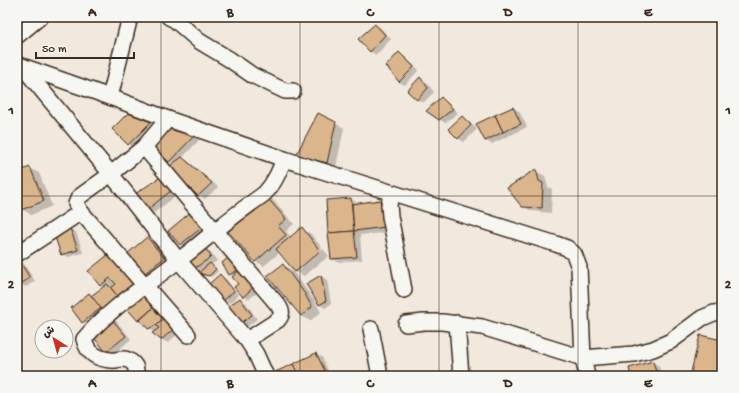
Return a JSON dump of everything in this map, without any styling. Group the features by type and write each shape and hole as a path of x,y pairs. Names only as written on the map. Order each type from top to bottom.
{"street":[{"path":"17,36 40,17"},
{"path":"110,97 130,17"},
{"path":"169,17 175,20 199,41 229,58 252,75 285,91 292,91"},
{"path":"20,63 168,119 284,159 567,248 574,254 579,267 583,358 587,376"},
{"path":"20,63 111,174 178,261 247,340 256,354 266,376"},
{"path":"168,119 144,147 79,198 76,204 81,212 188,335"},
{"path":"144,147 282,311 282,315 278,320 247,340"},
{"path":"135,376 137,370 130,360 111,360 97,357 91,353 86,346 84,338 118,306 264,194 276,179 284,159"},
{"path":"391,193 389,205 390,216 404,290"},
{"path":"17,254 81,212"},
{"path":"406,324 424,322 482,327 583,358 634,354 653,349 671,341 702,318 714,313 722,312"},
{"path":"457,324 461,376"},
{"path":"371,329 380,376"}],"building":[{"path":"375,24 385,35 370,52 358,39"},
{"path":"399,52 414,67 399,82 386,66"},
{"path":"420,77 428,88 417,100 407,91"},
{"path":"441,97 453,109 439,120 426,111"},
{"path":"513,107 521,124 503,132 495,115"},
{"path":"128,113 151,122 128,145 112,129"},
{"path":"318,113 336,122 327,163 296,155"},
{"path":"495,115 503,132 485,141 476,124"},
{"path":"462,116 471,125 458,139 448,129"},
{"path":"168,129 194,136 169,162 152,147"},
{"path":"182,157 212,183 198,196 168,167"},
{"path":"30,167 44,201 21,210 17,200 17,172"},
{"path":"536,169 539,181 543,183 542,208 522,207 507,188"},
{"path":"162,176 172,190 147,210 135,194"},
{"path":"264,194 286,219 278,226 286,235 255,262 225,228"},
{"path":"351,198 354,231 328,233 326,200"},
{"path":"380,200 386,227 354,231 352,204"},
{"path":"192,211 204,226 180,245 168,231"},
{"path":"302,227 320,251 295,272 276,249"},
{"path":"70,228 78,250 61,255 54,234"},
{"path":"354,231 357,257 331,259 328,233"},
{"path":"147,237 164,258 144,274 127,254"},
{"path":"205,247 211,257 195,268 188,258"},
{"path":"109,254 136,284 118,297 111,288 116,284 110,278 100,286 88,271"},
{"path":"230,256 242,268 229,275 222,263"},
{"path":"17,257 30,278 20,284 17,280"},
{"path":"210,263 216,269 209,276 198,273"},
{"path":"283,264 305,294 312,307 301,316 267,276"},
{"path":"242,268 256,285 243,297 234,287 238,284 232,277"},
{"path":"220,274 234,291 223,301 209,284"},
{"path":"321,275 326,301 319,305 306,284"},
{"path":"107,284 118,297 102,310 91,296"},
{"path":"140,289 155,306 138,321 123,304"},
{"path":"89,293 101,308 82,323 71,308"},
{"path":"240,298 252,315 240,324 227,307"},
{"path":"155,306 166,316 156,325 148,329 140,320"},
{"path":"166,316 177,326 161,340 152,333 159,328 156,325"},
{"path":"111,318 126,336 106,352 91,334"},
{"path":"700,335 722,340 722,376 690,376"},
{"path":"316,353 325,371 316,376 299,376 293,364"},
{"path":"653,361 657,376 631,376 629,368"},
{"path":"293,364 299,376 275,376 273,373"}]}
